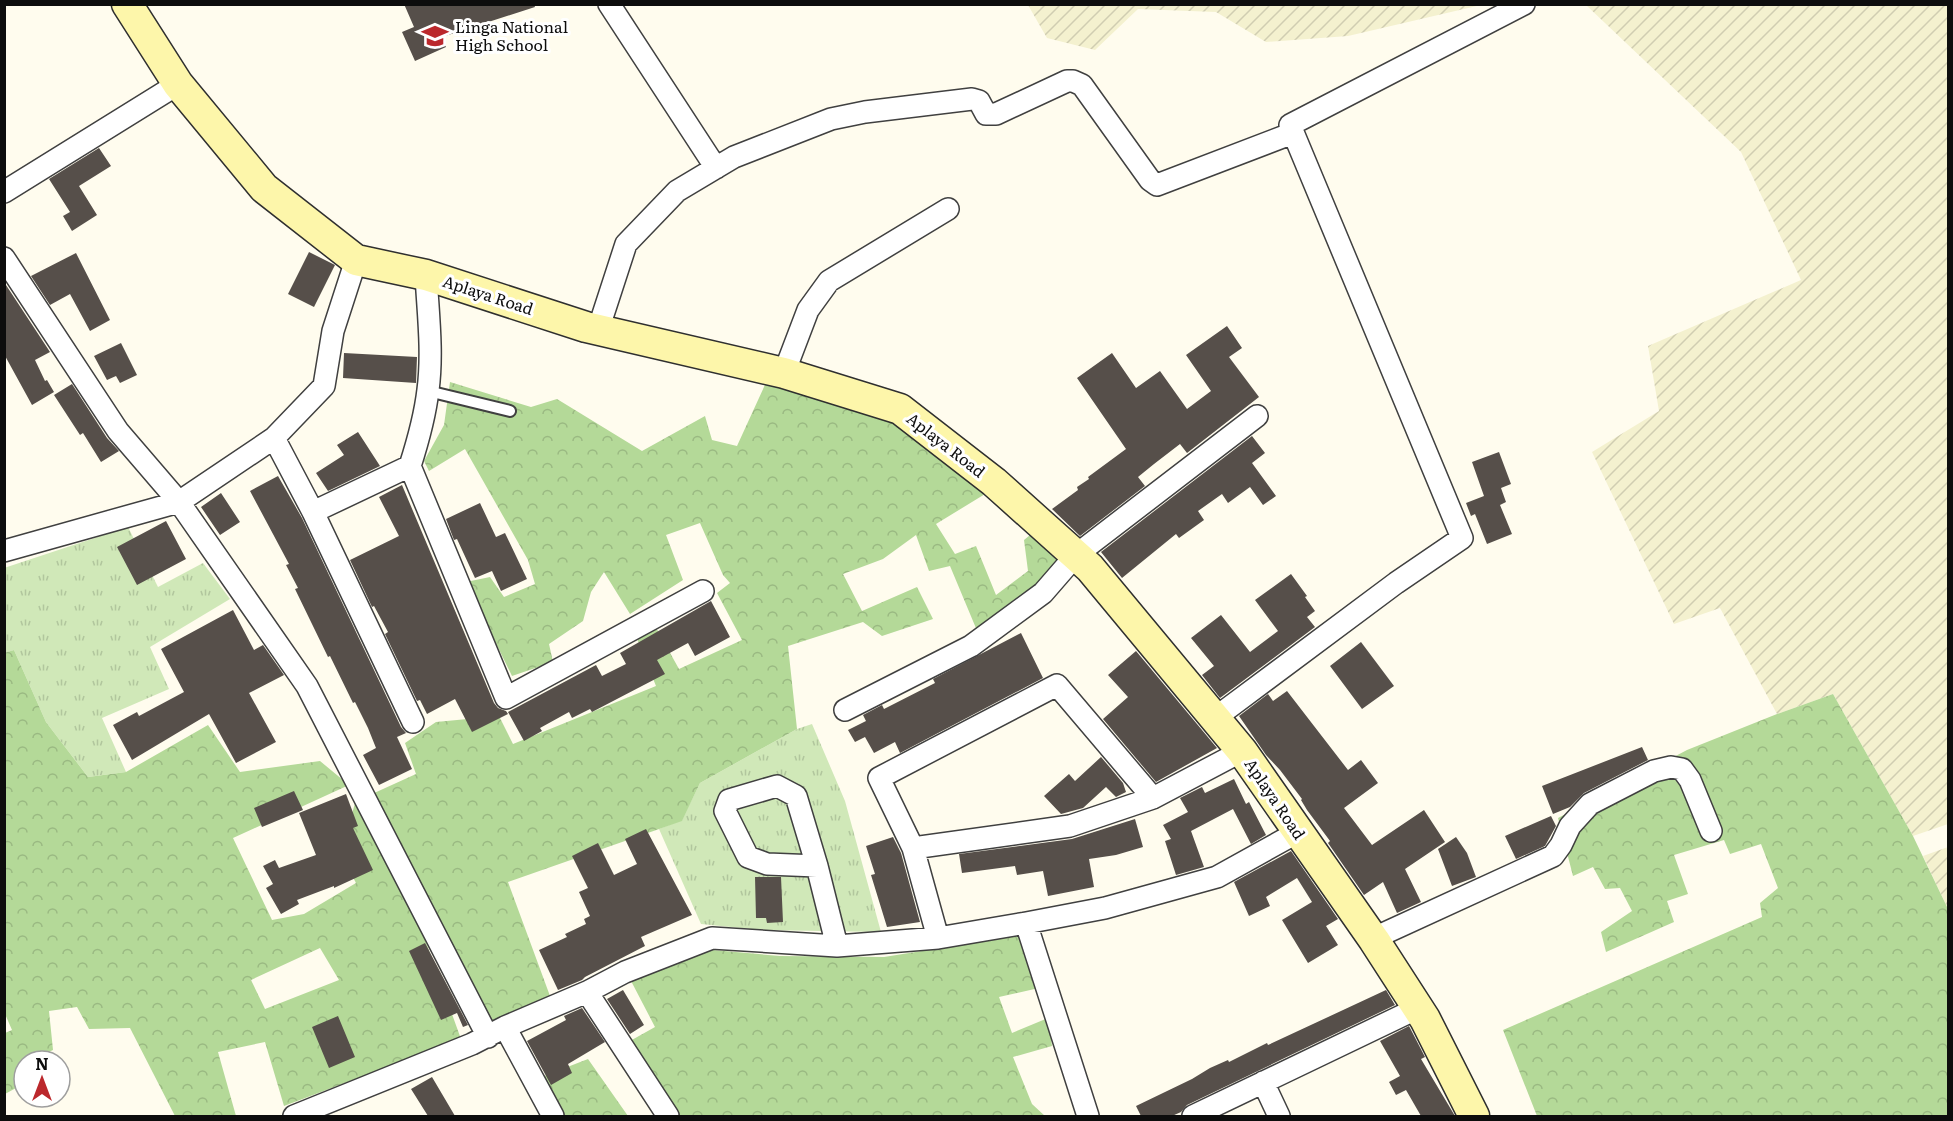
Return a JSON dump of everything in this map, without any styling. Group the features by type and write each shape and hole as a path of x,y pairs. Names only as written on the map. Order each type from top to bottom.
{"street":[{"name":"Aplaya Road","path":"127,4 178,84 264,188 356,260 426,275 598,330 784,373 900,409 994,482 1090,568 1242,751 1425,1019 1474,1116"},
{"path":"609,4 716,168"},
{"path":"1215,718 1396,583 1462,538 1290,125 1524,4"},
{"path":"598,330 626,244 677,191 734,157 831,119 865,112 972,99 979,101 986,114 996,114 1067,81 1073,81 1082,85 1150,180 1157,185 1293,133"},
{"path":"4,192 178,84"},
{"path":"784,373 808,310 829,281 948,209"},
{"path":"4,258 118,431 179,502 307,686 496,1032 553,1116"},
{"path":"5,550 179,502 274,438 324,386 333,331 356,260"},
{"path":"426,275 430,365 428,391 420,433 410,466 506,698 703,591"},
{"path":"845,710 971,646 1043,593 1076,555 1257,416"},
{"path":"274,438 313,512 413,722"},
{"path":"313,512 410,466"},
{"path":"939,938 913,848 879,778 1058,685 1153,798"},
{"path":"913,848 1070,826 1153,798 1242,751"},
{"path":"1372,939 1553,856 1570,826 1590,804 1654,771 1671,767 1682,769 1690,780 1711,831"},
{"path":"817,866 767,864 748,857 725,811 729,800 777,786 796,796 817,866 837,946"},
{"path":"294,1116 496,1032 587,992 625,972 712,938 837,946 939,938 1026,923 1105,908 1217,877 1298,832"},
{"path":"1026,923 1088,1116"},
{"path":"587,992 668,1116"},
{"path":"1200,1115 1418,1008"},
{"path":"1263,1083 1278,1116"}],"lane":[{"path":"428,391 510,411"}],"shaded area":[{"path":"1028,5 1481,5 1348,36 1266,42 1216,12 1138,9 1095,50 1047,38"},
{"path":"1586,5 1948,5 1948,824 1913,836 1833,694 1777,714 1720,608 1674,624 1592,452 1659,411 1648,346 1801,280 1741,152"},
{"path":"1948,847 1948,909 1923,856"}],"green space":[{"path":"769,376 891,414 990,491 936,524 955,554 976,546 996,595 1028,571 1024,540 1035,531 1065,555 1043,584 978,633 950,566 929,571 916,535 883,559 843,574 862,611 917,587 933,619 882,636 863,622 788,646 797,729 700,783 682,821 508,882 550,996 490,1027 372,794 416,774 405,743 436,722 499,716 513,744 656,686 636,636 654,624 679,669 742,640 717,593 730,583 723,575 700,523 666,535 683,580 630,614 604,572 591,592 583,621 549,644 553,662 512,676 466,582 490,577 504,597 535,584 528,560 465,449 429,471 424,461 444,425 450,382 531,407 557,399 642,451 705,416 712,440 737,446"},
{"path":"128,527 158,587 203,563 230,599 150,647 169,689 102,718 126,772 88,777 46,722 14,650 5,653 4,568"},
{"path":"14,650 46,722 88,777 126,772 208,725 240,772 320,761 349,785 233,838 272,920 304,914 356,883 335,843 350,821 357,796 423,934 461,1039 284,1106 265,1042 218,1052 236,1116 175,1116 130,1028 89,1029 77,1007 49,1011 53,1049 12,1049 12,1090 5,1094 5,1033 12,1030 5,1014 4,653","holes":["320,948 339,980 265,1009 251,980"]},
{"path":"1833,694 1913,836 1948,909 1948,1116 1537,1116 1503,1030 1762,917 1760,903 1778,888 1761,844 1730,854 1724,840 1674,855 1688,894 1667,901 1674,922 1606,952 1601,932 1632,911 1620,888 1605,889 1593,867 1573,876 1558,818 1687,750"},
{"path":"812,724 845,801 881,932 761,930 701,924 659,829 682,820 700,783 797,729"},
{"path":"1023,935 1039,988 999,997 1012,1033 1048,1018 1052,1046 1013,1057 1032,1104 1045,1116 680,1116 630,1041 655,1027 630,979 713,950 780,956 884,957"},
{"path":"588,1059 628,1116 561,1116 539,1078"}],"building":[{"name":"Linga National High School","path":"404,4 534,4 535,7 442,37 446,47 415,61 402,32 414,27"},
{"path":"99,148 111,166 79,186 97,215 72,231 63,216 70,212 49,179"},
{"path":"309,252 335,265 314,307 288,294"},
{"path":"76,253 110,320 90,331 70,294 50,305 31,276"},
{"path":"4,282 50,352 35,360 45,381 47,380 54,392 32,405 4,354"},
{"path":"1227,326 1242,348 1229,357 1259,397 1187,453 1180,444 1154,464 1138,477 1145,486 1080,536 1052,509 1078,490 1077,487 1089,479 1088,477 1126,449 1077,378 1112,353 1136,388 1160,371 1187,409 1211,391 1186,355"},
{"path":"121,343 137,375 120,383 116,376 107,380 94,356"},
{"path":"344,353 417,357 416,383 343,378"},
{"path":"72,384 107,438 119,451 101,462 83,433 80,435 54,395"},
{"path":"358,432 380,466 328,491 316,473 344,455 337,445"},
{"path":"1252,436 1265,453 1252,463 1276,496 1263,505 1250,487 1228,503 1222,494 1198,511 1204,520 1179,538 1176,534 1122,578 1101,552"},
{"path":"1499,452 1511,484 1501,488 1506,502 1500,505 1512,534 1487,544 1475,514 1471,516 1466,503 1484,496 1472,462"},
{"path":"278,476 302,518 401,727 406,733 397,737 412,769 379,785 363,755 376,748 368,728 330,656 328,657 295,589 298,588 286,565 289,564 250,491"},
{"path":"402,485 494,703 508,714 472,732 455,699 427,714 420,700 417,701 385,634 388,632 374,606 372,607 350,560 399,536 379,497"},
{"path":"221,493 240,522 220,535 201,507"},
{"path":"480,503 496,537 505,533 527,579 501,591 492,571 475,578 457,539 454,540 446,519"},
{"path":"166,521 186,559 137,585 117,547"},
{"path":"1291,574 1315,611 1307,617 1315,627 1220,698 1202,675 1214,666 1191,638 1221,615 1250,652 1278,631 1255,600"},
{"path":"711,601 730,637 695,656 688,643 657,660 665,674 592,712 590,709 572,718 569,712 540,728 542,731 524,741 508,712 596,665 602,676 626,664 620,653"},
{"path":"233,610 254,650 263,645 284,675 249,693 276,742 236,763 209,714 132,760 113,725 137,712 139,716 184,692 161,649"},
{"path":"1021,633 1043,678 900,753 895,742 874,753 865,737 855,742 848,730 866,721 863,715 882,705 884,709 935,683 933,679"},
{"path":"1361,642 1394,686 1362,709 1330,666"},
{"path":"1136,651 1217,748 1156,782 1103,719 1128,697 1108,675"},
{"path":"1287,691 1348,770 1361,760 1378,783 1344,808 1372,845 1424,810 1445,842 1405,869 1421,902 1397,913 1383,882 1364,895 1328,843 1330,841 1307,810 1302,799 1266,755 1239,716 1268,694 1273,701"},
{"path":"1642,747 1648,760 1584,793 1570,807 1553,814 1542,786"},
{"path":"1101,757 1123,783 1126,792 1116,797 1106,787 1083,808 1061,814 1044,796 1069,774 1075,781"},
{"path":"1234,779 1246,804 1249,802 1266,835 1251,844 1233,809 1191,831 1204,867 1176,875 1165,841 1171,839 1163,825 1188,812 1180,798 1202,787 1205,793"},
{"path":"294,791 303,810 262,827 254,808"},
{"path":"346,794 358,826 353,828 373,870 334,888 334,886 297,900 299,904 281,914 266,888 273,884 263,866 275,860 279,868 316,855 299,813"},
{"path":"1551,816 1556,826 1545,846 1516,859 1505,836"},
{"path":"1135,819 1143,847 1116,855 1089,859 1094,887 1048,896 1043,871 1017,875 1015,866 962,873 959,854 1072,839"},
{"path":"646,829 692,915 641,937 645,946 582,980 558,990 539,950 567,937 565,934 586,924 584,919 590,916 579,892 588,888 572,856 598,843 614,875 637,864 625,839"},
{"path":"893,837 901,853 920,922 887,927 871,875 875,874 866,846"},
{"path":"1456,837 1467,853 1476,877 1452,886 1438,849"},
{"path":"1291,851 1338,919 1326,926 1338,945 1308,963 1282,920 1312,902 1297,878 1266,897 1270,906 1249,916 1234,882"},
{"path":"755,877 781,877 783,922 767,923 766,918 756,918"},
{"path":"425,943 468,1025 463,1027 457,1013 441,1020 409,951"},
{"path":"623,990 644,1025 630,1034 607,999"},
{"path":"1386,990 1395,1005 1187,1105 1181,1112 1172,1116 1141,1116 1136,1106 1210,1068 1228,1060 1229,1062 1267,1043 1268,1045"},
{"path":"582,1008 605,1042 568,1064 572,1073 551,1085 527,1041 566,1020 564,1016"},
{"path":"338,1016 355,1057 329,1068 312,1027"},
{"path":"1409,1026 1425,1057 1421,1059 1455,1116 1421,1116 1406,1090 1396,1095 1389,1082 1400,1076 1380,1041"},
{"path":"432,1077 455,1116 428,1116 411,1089"}],"place":[{"name":"Linga National High School","path":"435,36"}]}
